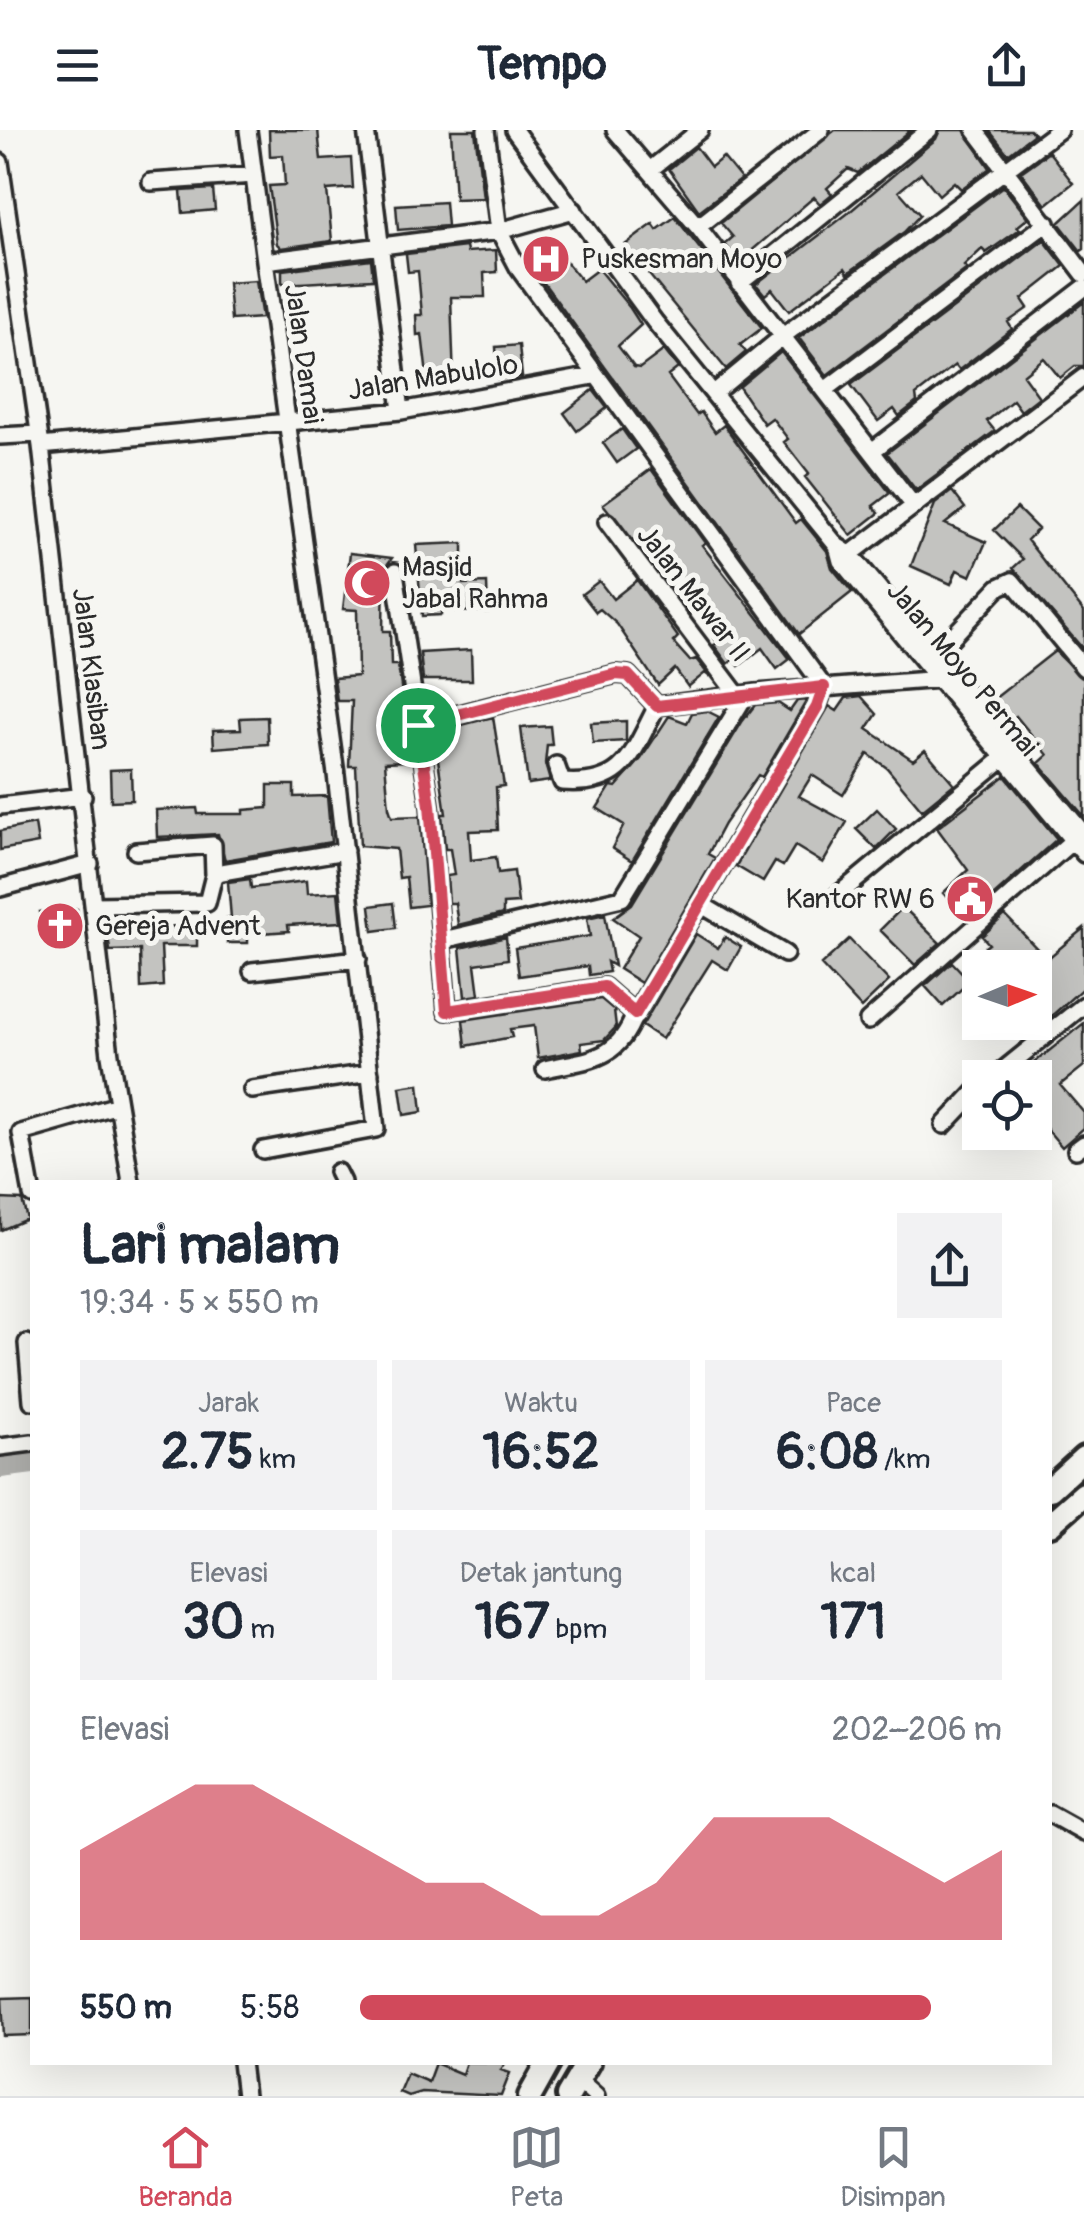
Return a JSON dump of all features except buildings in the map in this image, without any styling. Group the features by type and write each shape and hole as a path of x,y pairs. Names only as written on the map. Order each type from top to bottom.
{"highway":[{"path":"1052,1487 1084,1458"},
{"path":"1052,1522 1084,1494"},
{"path":"530,2096 547,2065"}],"street":[{"path":"248,130 265,261"},
{"path":"366,130 401,412"},
{"path":"486,130 499,231 519,269 593,376 824,687"},
{"path":"514,130 656,322 843,554 914,506 1084,377"},
{"path":"615,130 698,227 914,506"},
{"path":"651,169 700,130"},
{"path":"698,227 821,130"},
{"path":"739,282 929,130"},
{"path":"975,130 1084,274"},
{"path":"714,393 783,336 1059,130"},
{"name":"Jalan Klasiban","path":"0,162 8,270 40,440 118,1105 131,1180"},
{"path":"150,182 254,175"},
{"name":"Jalan Damai","path":"263,1150 376,1128 345,852 265,261 499,231 574,210"},
{"path":"825,390 1047,223"},
{"path":"872,451 1084,288"},
{"name":"Jalan Mabulolo","path":"0,436 40,440 288,424 401,412 593,376"},
{"name":"Jalan Mawar II","path":"606,522 741,696"},
{"name":"Jalan Moyo Permai","path":"843,554 936,654 1010,753 1082,838"},
{"name":"Jalan Moyo Permai","path":"843,554 937,680 1010,753"},
{"path":"395,572 418,725 443,940 445,1004 451,1013 604,987 635,1014"},
{"path":"936,654 999,587 1012,582 1084,668"},
{"path":"418,725 616,674 628,675 657,706"},
{"path":"657,706 824,687 956,679"},
{"path":"544,1069 608,1054 627,1036 635,1014 702,905 824,687"},
{"path":"443,940 622,898 741,696"},
{"path":"556,765 562,782 591,782 616,774 657,706"},
{"path":"838,895 1010,753"},
{"path":"0,806 83,796"},
{"path":"868,1020 1082,838"},
{"path":"94,905 207,904 214,875 213,845 136,850"},
{"path":"214,875 345,852"},
{"path":"0,888 90,864"},
{"path":"702,905 784,954"},
{"path":"252,971 358,959"},
{"path":"1015,1060 1084,1005"},
{"path":"252,1090 370,1073"},
{"path":"30,1184 21,1133 118,1105"},
{"path":"944,1125 962,1106"},
{"path":"27,1342 30,1377"},
{"path":"0,1447 30,1443"},
{"path":"1052,1815 1084,1833"},
{"path":"241,2065 246,2096"}],"waterway":[{"path":"0,1464 30,1460"}],"place":[{"name":"Puskesman Moyo","path":"546,259"},
{"name":"Masjid Jabal Rahma","path":"367,583"},
{"name":"Kantor RW 6","path":"970,899"},
{"name":"Gereja Advent","path":"60,926"}],"route":[{"path":"616,674 628,675 657,706 824,687 817,707 635,1014 604,987 447,1011 430,805 418,725 616,674"}]}
